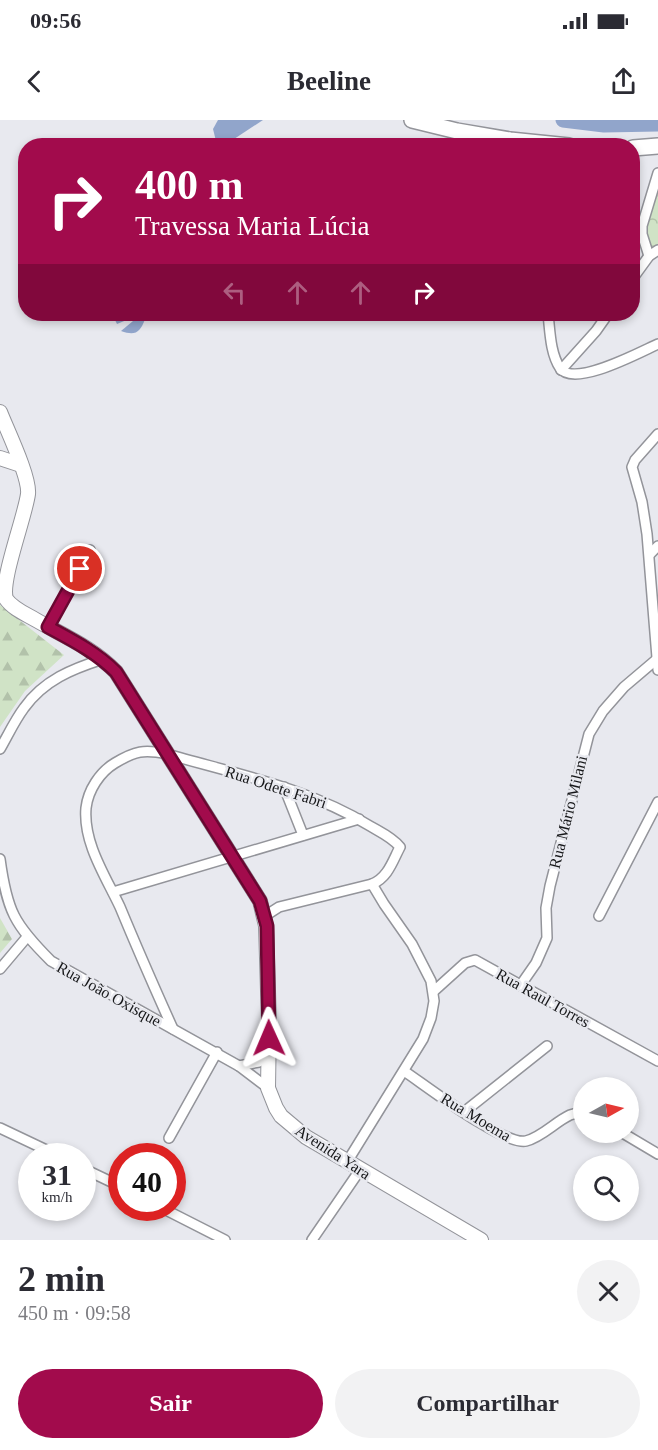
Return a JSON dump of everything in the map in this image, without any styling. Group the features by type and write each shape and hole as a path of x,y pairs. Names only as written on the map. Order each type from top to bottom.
{"main road":[{"path":"412,120 498,138"},
{"path":"640,147 658,146"}],"street":[{"path":"649,256 642,234 642,226 658,173"},
{"path":"640,268 649,256 658,250"},
{"path":"549,321 553,351 561,370 571,375 586,373 658,344"},
{"path":"561,370 603,321"},
{"path":"0,412 21,465"},
{"path":"658,434 634,460 632,466 642,502 650,554 658,670"},
{"path":"0,458 21,465"},
{"name":"Avenida Yara","path":"21,465 28,493 3,588 6,599 12,606 104,659 116,672 260,901 265,916 268,1088 276,1108 288,1123 306,1137 481,1240"},
{"path":"650,554 658,546"},
{"path":"48,627 90,550"},
{"path":"0,749 24,707 42,688 63,674 104,659"},
{"name":"Rua Mário Milani","path":"520,986 536,963 547,938 546,908 550,886 589,734 607,706 624,687 657,659"},
{"name":"Rua Odete Fabri","path":"173,1029 98,862 87,830 86,808 90,791 99,777 112,765 133,753 148,750 284,787 325,802 391,838 400,847 385,876 372,884"},
{"path":"284,787 303,835"},
{"path":"598,916 658,802"},
{"path":"113,892 359,819"},
{"name":"Rua João Oxisque","path":"0,859 4,891 12,913 27,937 51,961 217,1052 239,1065 268,1088"},
{"path":"265,916 279,907 372,884 412,944 434,991 431,1018 423,1039 347,1162"},
{"path":"260,901 279,907"},
{"path":"0,969 27,937"},
{"name":"Rua Raul Torres","path":"434,991 465,963 472,960 658,1061"},
{"path":"464,1112 546,1046"},
{"path":"169,1138 217,1052"},
{"path":"239,1065 259,1062 269,1053"},
{"name":"Rua Moema","path":"404,1071 464,1112 503,1136 519,1142 534,1138 573,1114"},
{"path":"0,1128 32,1143"},
{"path":"639,1143 658,1154"},
{"path":"312,1240 360,1170"},
{"path":"186,1220 225,1240"}],"green space":[{"path":"658,184 658,244 653,249 646,226"},
{"path":"0,605 64,655 25,691 0,727"},
{"path":"0,918 12,939 0,953"}],"water":[{"path":"218,120 263,120 236,138 215,138 213,129"},
{"path":"133,321 144,321 136,332 121,331"}],"waterway":[{"path":"563,120 604,125 658,124"}],"route":[{"path":"80,569 48,627 104,659 116,672 260,901 267,926 269,1038"}]}
